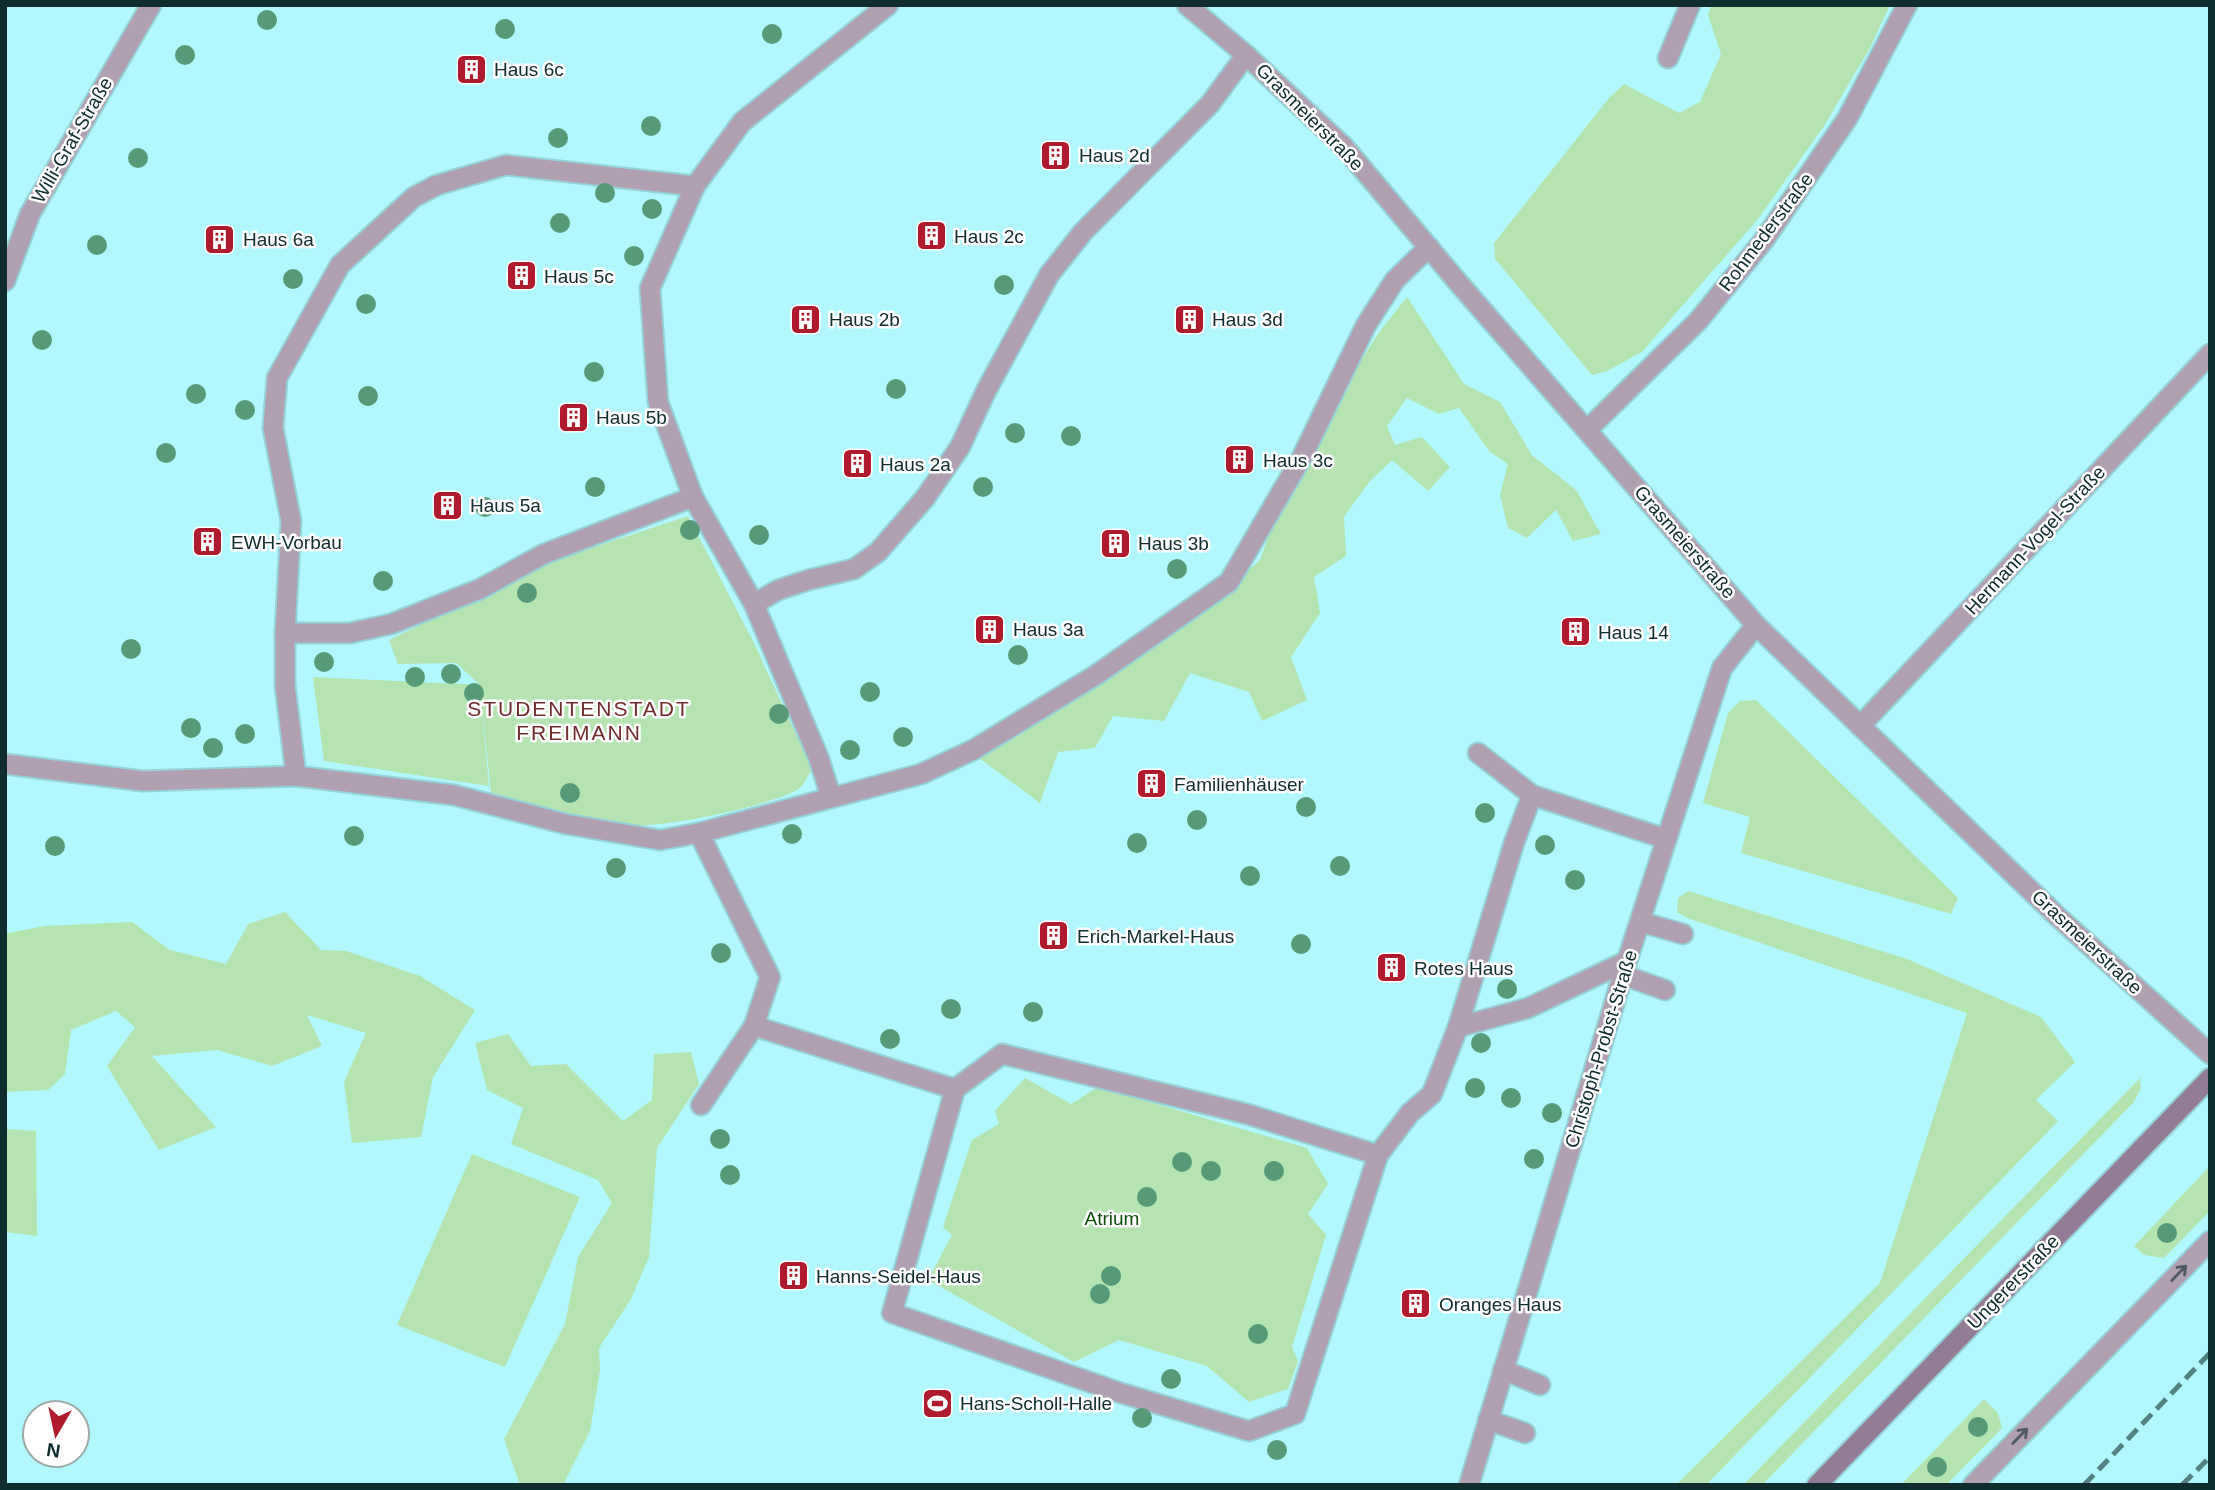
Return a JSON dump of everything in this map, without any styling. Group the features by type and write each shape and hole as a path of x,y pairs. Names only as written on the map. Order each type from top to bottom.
{"main road":[{"name":"Ungererstraße","path":"1817,1485 2210,1078"}],"street":[{"name":"Willi-Graf-Straße","path":"5,281 30,214 151,5"},
{"path":"831,797 819,759 754,604 693,498 658,401 650,288 695,186 742,122 888,5"},
{"name":"Grasmeierstraße","path":"1187,5 1246,55 1345,148 1756,625 2057,916 2210,1054"},
{"path":"1668,58 1690,5"},
{"name":"Rohmederstraße","path":"1587,430 1698,321 1764,240 1847,119 1907,5"},
{"path":"754,604 788,586 854,569 878,552 925,498 960,447 986,391 1049,275 1083,232 1210,104 1246,55"},
{"path":"296,776 285,685 291,521 273,428 277,377 340,265 414,197 437,185 506,166 695,186"},
{"path":"5,764 143,781 296,776 454,795 566,824 660,840 699,833 921,774 973,750 1096,675 1229,582 1302,457 1366,325 1395,280 1429,247"},
{"name":"Hermann-Vogel-Straße","path":"1860,726 2210,354"},
{"path":"285,633 350,633 391,624 480,589 544,554 693,498"},
{"name":"Christoph-Probst-Straße","path":"1469,1485 1625,968 1722,668 1756,625"},
{"path":"1478,753 1532,795 1665,839"},
{"path":"1378,1155 1247,1114 1002,1054 955,1089 892,1313 1121,1393 1249,1431 1295,1414 1378,1155 1410,1113 1432,1094 1458,1027 1514,844 1532,795"},
{"path":"699,833 770,977 754,1026 701,1105"},
{"path":"1641,922 1682,934"},
{"path":"1458,1027 1528,1008 1625,968 1665,990"},
{"path":"754,1026 955,1089"},
{"path":"1973,1485 2210,1241"},
{"path":"1503,1370 1540,1385"},
{"path":"1488,1420 1525,1433"}],"green space":[{"path":"1711,5 1890,5 1870,48 1824,126 1758,219 1642,352 1607,371 1592,375 1495,259 1494,243 1609,98 1624,84 1679,113 1700,102 1721,54 1708,15"},
{"path":"1407,297 1464,384 1500,402 1532,455 1576,490 1601,534 1573,541 1556,510 1527,538 1508,528 1500,495 1508,464 1490,452 1459,408 1439,414 1407,398 1387,426 1395,445 1422,437 1450,467 1428,491 1392,460 1370,481 1344,517 1346,556 1314,577 1320,613 1291,657 1307,700 1262,721 1249,692 1190,673 1164,721 1113,716 1095,748 1058,752 1040,803 979,758 1208,606 1260,560 1277,513 1301,479 1356,368"},
{"path":"688,516 754,643 812,769 797,790 741,809 648,825 597,820 491,793 480,688 489,786 324,761 313,677 480,685 456,663 398,664 389,640 552,561"},
{"path":"1756,700 1958,898 1951,914 1741,853 1750,817 1703,803 1728,713 1740,701"},
{"path":"1688,891 1907,959 2041,1017 2075,1062 2036,1100 2058,1121 1706,1485 1676,1485 1880,1283 1967,1013 1687,918 1677,912 1678,898"},
{"path":"285,912 321,950 346,951 420,976 475,1010 433,1077 421,1137 352,1143 344,1082 366,1033 307,1015 322,1046 272,1066 217,1050 152,1056 216,1127 159,1150 107,1066 135,1027 116,1011 71,1030 65,1074 48,1090 5,1092 5,934 44,926 132,922 170,950 226,964 248,924"},
{"path":"508,1034 531,1066 566,1064 623,1121 652,1100 654,1054 691,1052 699,1084 657,1148 649,1257 631,1299 599,1348 600,1370 590,1431 563,1485 520,1485 504,1439 565,1324 578,1257 612,1203 598,1180 511,1144 523,1108 487,1090 475,1043"},
{"name":"Atrium","path":"1025,1078 1071,1104 1098,1087 1307,1148 1328,1184 1308,1214 1326,1235 1292,1347 1298,1361 1288,1389 1249,1402 1207,1366 1119,1340 1074,1362 928,1280 952,1235 943,1227 972,1140 999,1124 995,1111"},
{"path":"2140,1078 2141,1088 2134,1102 1762,1485 1743,1485"},
{"path":"5,1129 36,1131 37,1236 5,1232"},
{"path":"472,1154 580,1197 505,1367 397,1325"},
{"path":"2210,1166 2210,1211 2164,1258 2144,1255 2134,1246"},
{"path":"1984,1399 1998,1413 2002,1428 1946,1485 1901,1485"}],"railway":[{"path":"2084,1485 2210,1353"},
{"path":"2182,1485 2210,1457"}],"place":[{"name":"Haus 6c","path":"471,69"},
{"name":"Haus 2d","path":"1056,155"},
{"name":"Haus 2c","path":"931,236"},
{"name":"Haus 6a","path":"220,239"},
{"name":"Haus 5c","path":"521,276"},
{"name":"Haus 2b","path":"806,319"},
{"name":"Haus 3d","path":"1189,319"},
{"name":"Haus 5b","path":"573,417"},
{"name":"Haus 3c","path":"1240,460"},
{"name":"Haus 2a","path":"857,464"},
{"name":"Haus 5a","path":"447,505"},
{"name":"EWH-Vorbau","path":"208,542"},
{"name":"Haus 3b","path":"1115,543"},
{"name":"Haus 3a","path":"990,629"},
{"name":"Haus 14","path":"1575,632"},
{"name":"Familienhäuser","path":"1151,784"},
{"name":"Erich-Markel-Haus","path":"1054,936"},
{"name":"Rotes Haus","path":"1391,968"},
{"name":"Hanns-Seidel-Haus","path":"793,1276"},
{"name":"Oranges Haus","path":"1416,1304"},
{"name":"Hans-Scholl-Halle","path":"937,1403"}],"district":[{"name":"STUDENTENSTADT FREIMANN","path":"579,720"}]}
